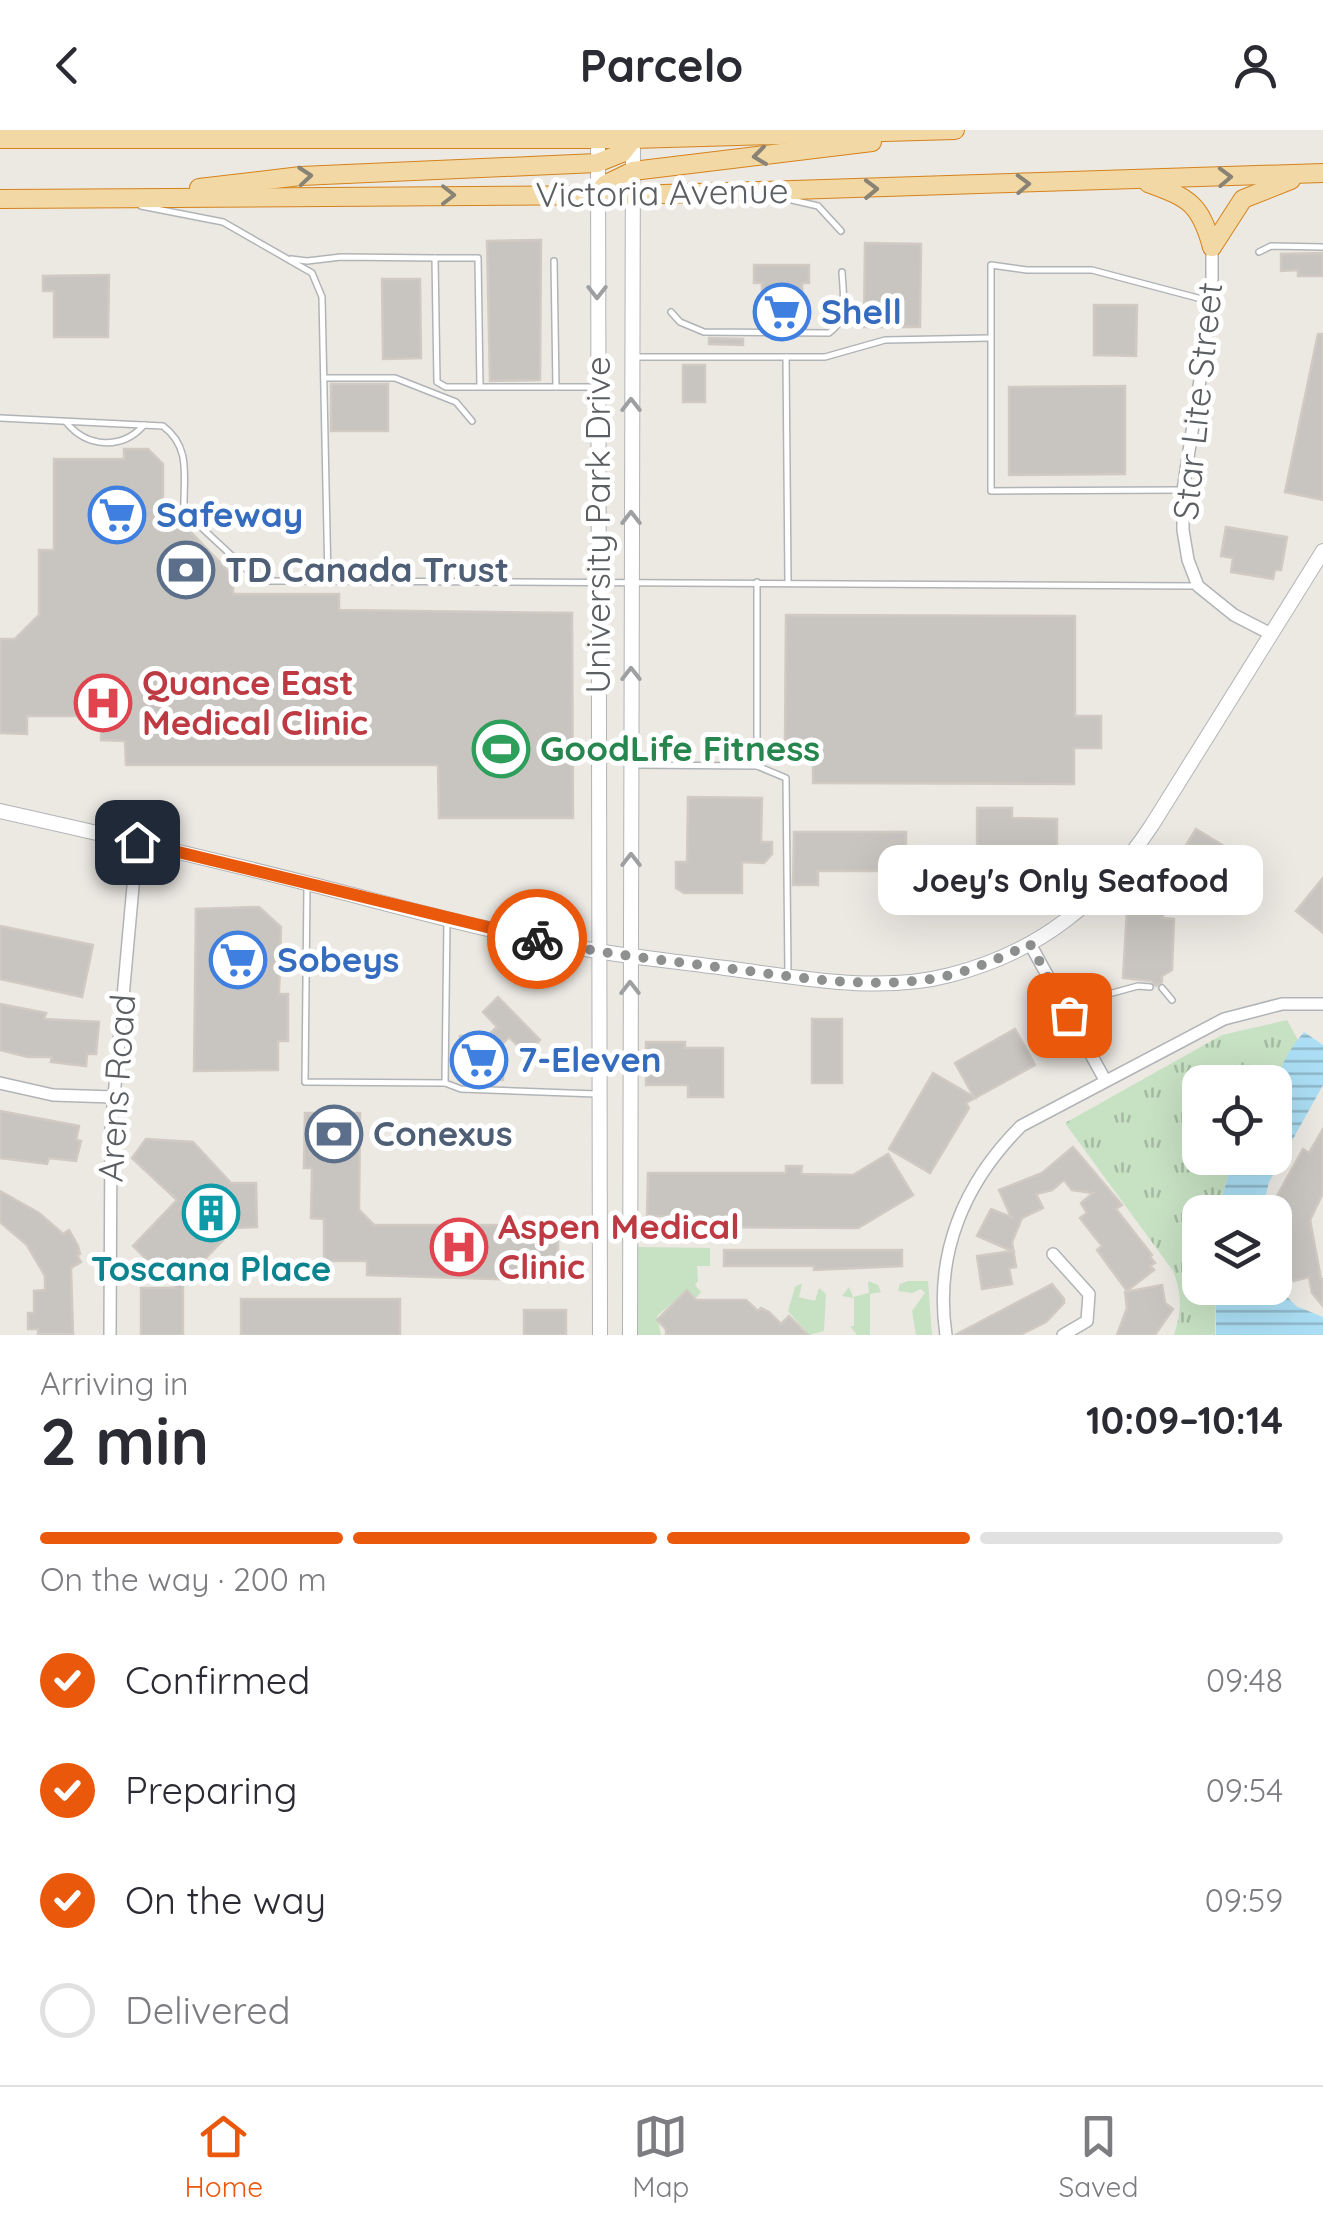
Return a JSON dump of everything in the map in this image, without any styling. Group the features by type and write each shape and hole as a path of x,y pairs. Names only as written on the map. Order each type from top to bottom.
{"highway":[{"path":"472,138 498,130"},
{"path":"706,130 729,136"},
{"path":"597,194 606,184 633,171 958,130"},
{"name":"Victoria Avenue","path":"0,139 729,136 958,130"},
{"path":"104,198 301,176 597,163 622,153 633,134"},
{"path":"1212,247 1242,199 1318,173"},
{"name":"Victoria Avenue","path":"0,200 752,192 1318,173"},
{"path":"1138,180 1180,195 1196,206 1212,247"}],"street":[{"name":"University Park Drive","path":"598,134 600,1335"},
{"name":"University Park Drive","path":"630,1335 633,134"},
{"name":"Star Lite Street","path":"1198,586 1182,530 1183,490 1212,302 1212,247"},
{"path":"0,811 600,952 788,976 880,983 918,981 986,964 1030,944 1089,903 1129,860 1323,551"},
{"path":"1198,586 1234,616 1270,634"},
{"name":"Arens Road","path":"110,1335 113,1097 137,842"},
{"path":"1030,944 1105,1080"},
{"path":"946,1335 942,1309 950,1236 978,1177 1021,1126 1224,1019 1282,1004 1323,1004"},
{"path":"0,1082 53,1095 113,1097"},
{"path":"600,1130 616,1150 630,1150"},
{"path":"1052,1254 1090,1294 1087,1321 1064,1335"}],"lane":[{"path":"752,192 818,206 841,231"},
{"path":"104,198 223,222 312,273 322,298 328,581"},
{"path":"1260,252 1271,246 1323,246"},
{"path":"288,258 478,258 480,387"},
{"path":"434,258 437,382 446,388 596,387"},
{"path":"554,262 556,386"},
{"path":"1183,490 991,491 991,265 1027,270 1092,270 1212,302"},
{"path":"671,312 680,322 704,332 829,332 840,324 843,316 842,272"},
{"path":"631,357 826,358 886,340 992,338"},
{"path":"786,357 788,582"},
{"path":"324,378 395,378 456,402 472,421"},
{"path":"0,418 163,426 178,437 183,450 184,511 260,581 1198,586"},
{"path":"66,422 88,442 124,442 145,423"},
{"path":"757,582 757,766"},
{"path":"632,765 757,766 786,778 788,976"},
{"path":"306,884 304,1082 445,1083 461,1089 600,1094"},
{"path":"445,1083 447,919"},
{"path":"1105,995 1138,986 1150,987"},
{"path":"1162,988 1172,1000"}],"green space":[{"path":"1287,1020 1298,1040 1284,1065 1182,1065 1182,1175 1228,1175 1223,1195 1182,1195 1182,1305 1216,1305 1215,1335 1174,1335 1180,1303 1173,1271 1065,1123 1222,1035"},
{"path":"638,1247 710,1248 710,1266 697,1266 695,1285 701,1292 696,1298 687,1290 657,1316 661,1335 638,1335"},
{"path":"868,1281 878,1285 881,1292 870,1294 870,1335 857,1335 850,1326 854,1326 854,1298 842,1296 849,1287 853,1297 869,1293"},
{"path":"928,1281 932,1335 916,1335 912,1311 925,1293 921,1289 912,1293 898,1291 900,1284"},
{"path":"802,1283 799,1297 815,1301 819,1288 826,1294 824,1331 809,1335 788,1311 795,1287"}],"water":[{"path":"1304,1032 1323,1045 1323,1085 1292,1141 1292,1065 1283,1065"},
{"path":"1228,1175 1273,1175 1266,1195 1223,1195"},
{"path":"1292,1302 1323,1317 1323,1335 1216,1335 1216,1305 1292,1305"}],"building":[{"path":"541,240 540,380 490,381 487,241"},
{"path":"865,243 921,244 920,327 864,327"},
{"path":"1323,253 1323,276 1298,276 1298,270 1281,271 1281,254"},
{"path":"754,265 809,265 809,283 802,283 803,325 762,325 762,283 754,283"},
{"path":"109,275 108,337 54,337 54,291 43,291 43,276"},
{"path":"382,279 420,279 421,358 383,359"},
{"path":"1094,305 1137,305 1136,356 1094,355"},
{"path":"1318,334 1323,334 1323,500 1285,492"},
{"path":"709,338 743,339 743,345 709,344"},
{"path":"683,365 705,365 705,402 683,402"},
{"path":"331,384 388,384 388,431 331,431"},
{"path":"1125,386 1125,474 1009,475 1009,387"},
{"path":"124,449 148,449 163,464 163,503 233,576 233,594 339,594 339,610 572,613 573,818 439,818 438,765 126,765 125,741 101,740 101,716 27,716 27,734 0,733 0,639 15,639 39,615 39,550 54,550 54,459 124,459"},
{"path":"1226,527 1287,537 1281,570 1275,570 1273,579 1231,572 1233,558 1221,556"},
{"path":"786,615 1075,616 1075,716 1101,716 1101,748 1074,748 1074,784 813,783 813,741 785,740"},
{"path":"688,797 762,798 761,842 772,842 772,854 764,863 742,862 742,893 684,893 676,888 676,862 687,862"},
{"path":"977,808 1012,808 1012,818 1057,819 1057,880 993,880 977,866"},
{"path":"1196,829 1242,857 1221,890 1177,860"},
{"path":"794,832 906,832 906,871 818,871 818,885 793,885"},
{"path":"1323,878 1323,933 1296,911"},
{"path":"1128,893 1164,900 1163,918 1174,919 1172,970 1156,986 1151,981 1123,978"},
{"name":"Sobeys","path":"259,907 281,927 279,994 288,994 288,1041 278,1041 278,1070 194,1071 196,909"},
{"path":"0,926 93,945 82,997 0,979"},
{"path":"498,997 540,1040 526,1054 509,1037 492,1054 503,1067 503,1080 460,1078 460,1036 472,1036 480,1043 497,1027 483,1012"},
{"path":"0,1004 46,1013 44,1019 99,1022 96,1054 87,1054 86,1066 0,1050"},
{"path":"812,1019 842,1019 842,1083 812,1083"},
{"path":"1015,1029 1035,1065 966,1103 969,1108 930,1173 889,1149 933,1073 974,1097 955,1063"},
{"path":"646,1042 685,1042 685,1048 723,1048 723,1097 688,1097 688,1085 646,1085"},
{"path":"0,1111 79,1126 76,1140 81,1141 76,1161 49,1158 47,1164 0,1158"},
{"path":"305,1113 360,1113 359,1210 374,1225 558,1225 558,1281 367,1275 367,1261 324,1261 324,1219 311,1218 312,1168 304,1168"},
{"path":"1323,1129 1323,1193 1310,1220 1323,1279 1323,1306 1312,1293 1309,1277 1292,1279 1292,1195 1278,1195 1303,1149 1309,1153"},
{"name":"Toscana Place","path":"146,1139 193,1142 231,1183 256,1183 257,1227 235,1228 196,1268 183,1268 183,1335 141,1335 141,1288 176,1288 133,1246 177,1200 132,1158"},
{"path":"1073,1147 1122,1205 1116,1209 1152,1255 1155,1263 1150,1266 1154,1270 1127,1291 1097,1250 1102,1246 1080,1218 1087,1213 1081,1203 1093,1193 1072,1190 1064,1180 1052,1190 1036,1194 1043,1208 1022,1218 1012,1242 1016,1267 1009,1268 1012,1284 982,1289 977,1256 1012,1251 977,1236 991,1209 1011,1217 999,1190 1042,1173"},
{"path":"888,1154 913,1195 858,1228 701,1227 701,1216 647,1216 648,1173 786,1173 786,1166 802,1166 801,1174 853,1175"},
{"path":"0,1191 39,1213 63,1234 69,1230 78,1246 81,1262 71,1268 73,1334 38,1334 38,1329 28,1329 28,1313 34,1313 34,1291 45,1290 45,1276 27,1245 0,1222"},
{"path":"724,1250 902,1250 902,1266 814,1270 814,1266 724,1266"},
{"path":"1052,1284 1064,1303 1046,1322 1020,1335 955,1335"},
{"path":"1162,1285 1165,1303 1173,1309 1155,1335 1117,1335 1127,1308 1125,1292"},
{"path":"687,1290 696,1300 746,1300 758,1311 761,1308 769,1312 781,1324 789,1316 808,1335 666,1335 666,1329 657,1320"},
{"path":"241,1299 400,1299 400,1335 241,1335"},
{"path":"524,1310 566,1310 566,1335 524,1335"}],"way so far":[{"path":"537,939 600,952 788,976 880,983 949,975 1030,944 1069,1015"}],"place":[{"name":"Shell","path":"782,312"},
{"name":"Safeway","path":"117,515"},
{"name":"TD Canada Trust","path":"186,570"},
{"name":"Quance East Medical Clinic","path":"103,703"},
{"name":"GoodLife Fitness","path":"501,749"},
{"name":"Sobeys","path":"238,960"},
{"name":"Joey's Only Seafood","path":"1069,1015"},
{"name":"7-Eleven","path":"479,1060"},
{"name":"Conexus","path":"334,1134"},
{"name":"Toscana Place","path":"211,1213"},
{"name":"Aspen Medical Clinic","path":"459,1247"}],"route":[{"path":"137,842 537,939"}]}
